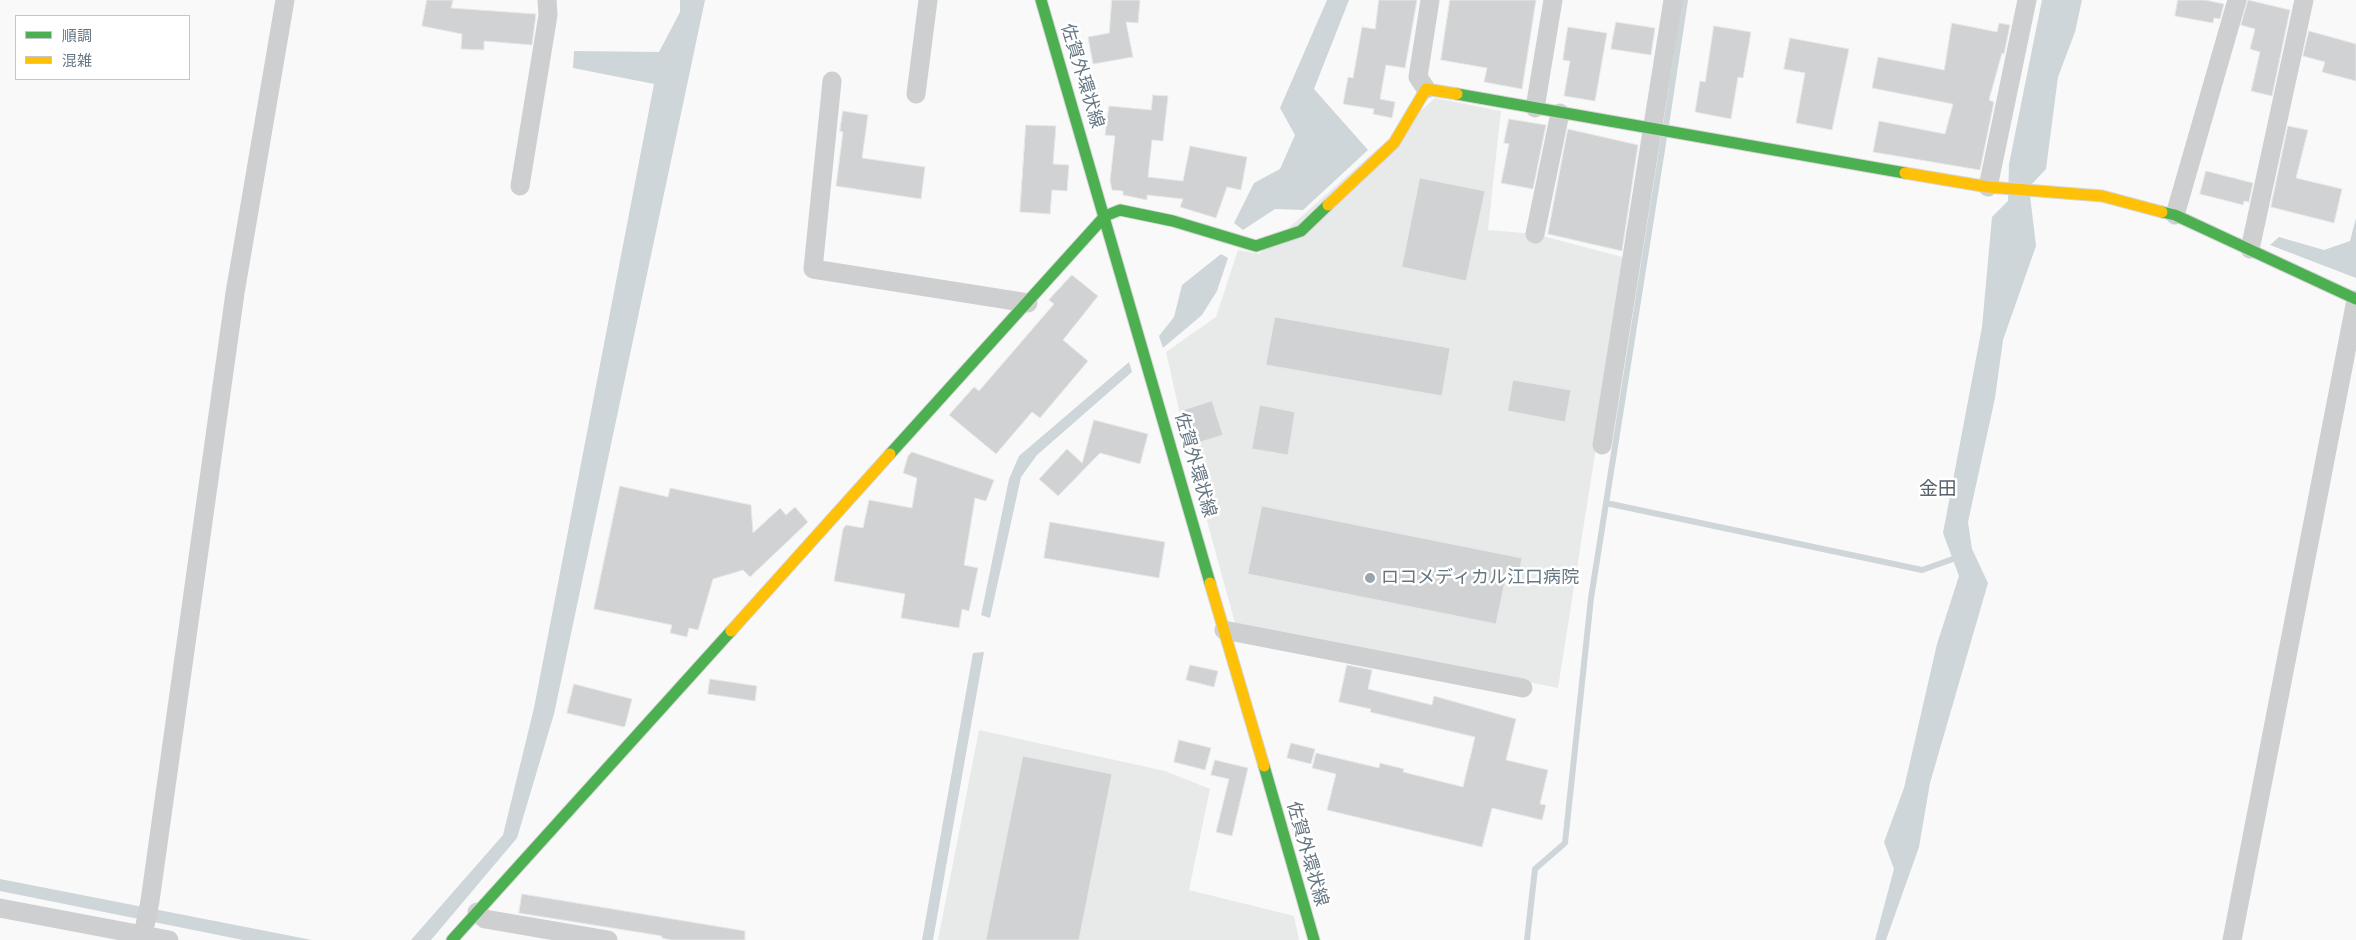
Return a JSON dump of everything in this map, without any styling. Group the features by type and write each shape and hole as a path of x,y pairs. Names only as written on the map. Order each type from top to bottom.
{"street":[{"path":"143,929 150,902 235,293 285,0"},
{"path":"520,186 548,16 547,0"},
{"path":"916,94 928,0"},
{"name":"佐賀外環状線","path":"1041,0 1314,940"},
{"path":"1430,0 1418,77 1426,89 1995,187 2037,189 2102,196 2174,215 2356,299 2232,940"},
{"path":"1535,108 1553,0"},
{"path":"1602,445 1634,256 1651,128 1673,0"},
{"path":"1995,187 2027,0"},
{"path":"2174,215 2236,0"},
{"path":"2250,249 2304,0"},
{"path":"832,81 813,269 1028,303"},
{"path":"452,940 1105,216 1120,210 1164,219 1256,246 1301,231 1394,143 1426,89"},
{"path":"1535,234 1560,112"},
{"path":"1224,630 1524,688"},
{"path":"0,908 143,929 168,940"},
{"path":"477,912 485,919 608,940"}],"shaded area":[{"path":"680,0 705,0 554,714 517,838 431,940 411,940 503,835 534,708 654,84 573,68 574,51 659,52 680,12"},
{"path":"1327,0 1349,0 1314,89 1368,150 1303,210 1275,209 1243,230 1234,223 1254,183 1280,169 1295,135 1280,108"},
{"path":"2042,0 2082,0 2075,32 2058,77 2046,169 2029,187 2036,246 2003,340 1995,398 1968,522 1972,549 1988,583 1930,783 1919,847 1886,940 1875,940 1894,869 1884,842 1904,788 1937,644 1959,576 1943,533 1982,327 1992,217 2008,201 2009,164"},
{"path":"1435,98 1501,111 1488,230 1535,234 1626,258 1558,688 1235,623 1190,459 1166,352 1216,317 1238,250 1259,254"},
{"path":"2356,218 2356,278 2270,245 2279,237 2324,250 2350,241"},
{"path":"1221,254 1228,258 1217,291 1202,315 1163,348 1159,336 1174,317 1182,285"},
{"path":"1129,362 1132,372 1037,455 1021,477 990,618 981,615 1009,479 1019,456"},
{"path":"984,652 933,940 922,940 973,653"},
{"path":"979,730 1165,771 1210,789 1189,890 1294,916 1299,940 938,940"},
{"path":"0,879 312,940 243,940 0,891"}],"building":[{"path":"427,0 453,0 451,8 536,14 532,45 484,41 484,50 461,49 462,34 422,26"},
{"path":"1112,0 1140,0 1138,23 1126,22 1133,57 1093,64 1088,37 1109,33"},
{"path":"1379,0 1417,0 1405,68 1386,65 1380,99 1395,102 1392,118 1373,114 1374,109 1343,104 1348,77 1353,78 1362,27 1375,29"},
{"path":"1450,0 1536,0 1522,89 1484,82 1487,68 1441,60"},
{"path":"2178,0 2205,0 2224,4 2220,19 2214,18 2213,23 2175,16"},
{"path":"2248,0 2290,10 2272,96 2251,91 2260,52 2250,49 2255,29 2241,25"},
{"path":"1616,22 1655,28 1651,55 1611,49"},
{"path":"1952,23 1997,32 1999,23 2010,25 2004,54 2002,53 1989,100 1994,102 1980,170 1873,152 1879,121 1945,134 1953,104 1872,88 1878,57 1944,70"},
{"path":"1714,26 1751,32 1743,78 1738,77 1731,119 1695,112 1700,81 1705,82"},
{"path":"1568,27 1607,33 1595,101 1564,96 1570,61 1563,60"},
{"path":"2309,31 2356,44 2356,81 2322,72 2325,62 2303,56"},
{"path":"1790,38 1849,49 1832,130 1796,123 1805,73 1784,69"},
{"path":"1153,95 1168,96 1163,141 1152,140 1148,177 1183,181 1190,146 1247,157 1241,190 1227,187 1216,218 1180,207 1183,199 1147,195 1147,200 1123,195 1123,191 1112,190 1110,181 1115,136 1105,135 1109,106 1151,110"},
{"path":"843,111 868,115 862,158 925,167 921,199 836,186 843,132 840,131"},
{"path":"1509,119 1546,125 1533,189 1501,183 1509,144 1504,143"},
{"path":"1026,125 1056,126 1053,164 1069,165 1067,191 1052,190 1050,214 1020,212"},
{"path":"2288,126 2308,130 2296,178 2342,189 2334,223 2271,207"},
{"path":"1568,129 1638,145 1622,251 1548,234"},
{"path":"2206,171 2253,183 2249,202 2244,201 2243,205 2200,194"},
{"path":"1420,178 1485,191 1466,281 1402,267"},
{"path":"1072,275 1098,296 1063,340 1088,361 1040,418 1032,412 996,454 949,415 974,387 979,391 1054,304 1049,300"},
{"path":"1275,317 1450,348 1442,396 1266,365"},
{"path":"1513,380 1571,390 1565,422 1508,411"},
{"path":"1212,401 1223,435 1191,445 1181,411"},
{"path":"1260,405 1295,412 1288,455 1252,449"},
{"path":"1094,420 1148,434 1140,464 1100,453 1058,496 1039,479 1067,449 1082,463"},
{"path":"912,452 994,480 986,501 975,498 964,565 978,568 969,611 962,609 959,628 901,618 905,594 834,581 843,529 846,525 863,528 869,500 912,508 917,478 903,473 908,456"},
{"path":"620,486 668,497 670,488 751,505 753,533 780,508 786,515 795,507 808,522 750,577 743,570 713,579 698,630 689,628 687,637 670,633 672,625 594,609"},
{"path":"1262,506 1522,558 1517,584 1505,581 1496,624 1248,574"},
{"path":"1050,522 1165,542 1159,578 1044,558"},
{"path":"1190,665 1218,671 1214,687 1186,680"},
{"path":"1347,665 1372,670 1368,689 1432,705 1434,696 1516,719 1506,760 1548,770 1540,804 1546,805 1542,820 1492,808 1482,847 1327,810 1336,774 1312,768 1316,753 1379,768 1380,763 1404,769 1403,772 1463,787 1475,737 1370,712 1371,709 1339,702"},
{"path":"710,679 757,686 755,701 708,694"},
{"path":"574,684 632,699 625,726 567,713"},
{"path":"1179,740 1211,748 1205,770 1174,762"},
{"path":"1291,743 1315,749 1311,764 1287,758"},
{"path":"1023,756 1112,774 1079,940 986,940"},
{"path":"1215,760 1248,768 1232,836 1216,832 1229,779 1211,775"},
{"path":"522,894 745,931 745,940 671,940 662,938 662,936 519,913"}],"waterway":[{"path":"1666,125 1685,0"},
{"path":"1527,940 1535,869 1565,843 1591,598 1664,137"},
{"path":"1606,503 1922,570 1953,559"}],"traffic: fast":[{"path":"1041,0 1210,583"},
{"path":"1457,94 1905,173"},
{"path":"890,454 1105,216 1120,210 1173,221 1256,246 1301,231 1328,205"},
{"path":"2162,212 2175,215 2356,299"},
{"path":"452,940 731,631"},
{"path":"1264,766 1314,940"}],"traffic: slow":[{"path":"1328,205 1394,143 1426,89 1457,94"},
{"path":"1905,173 1988,187 2102,196 2162,212"},
{"path":"731,631 890,454"},
{"path":"1210,583 1264,766"}],"place":[{"name":"ロコメディカル江口病院","path":"1370,578"}],"district":[{"name":"金田","path":"1938,490"}]}
